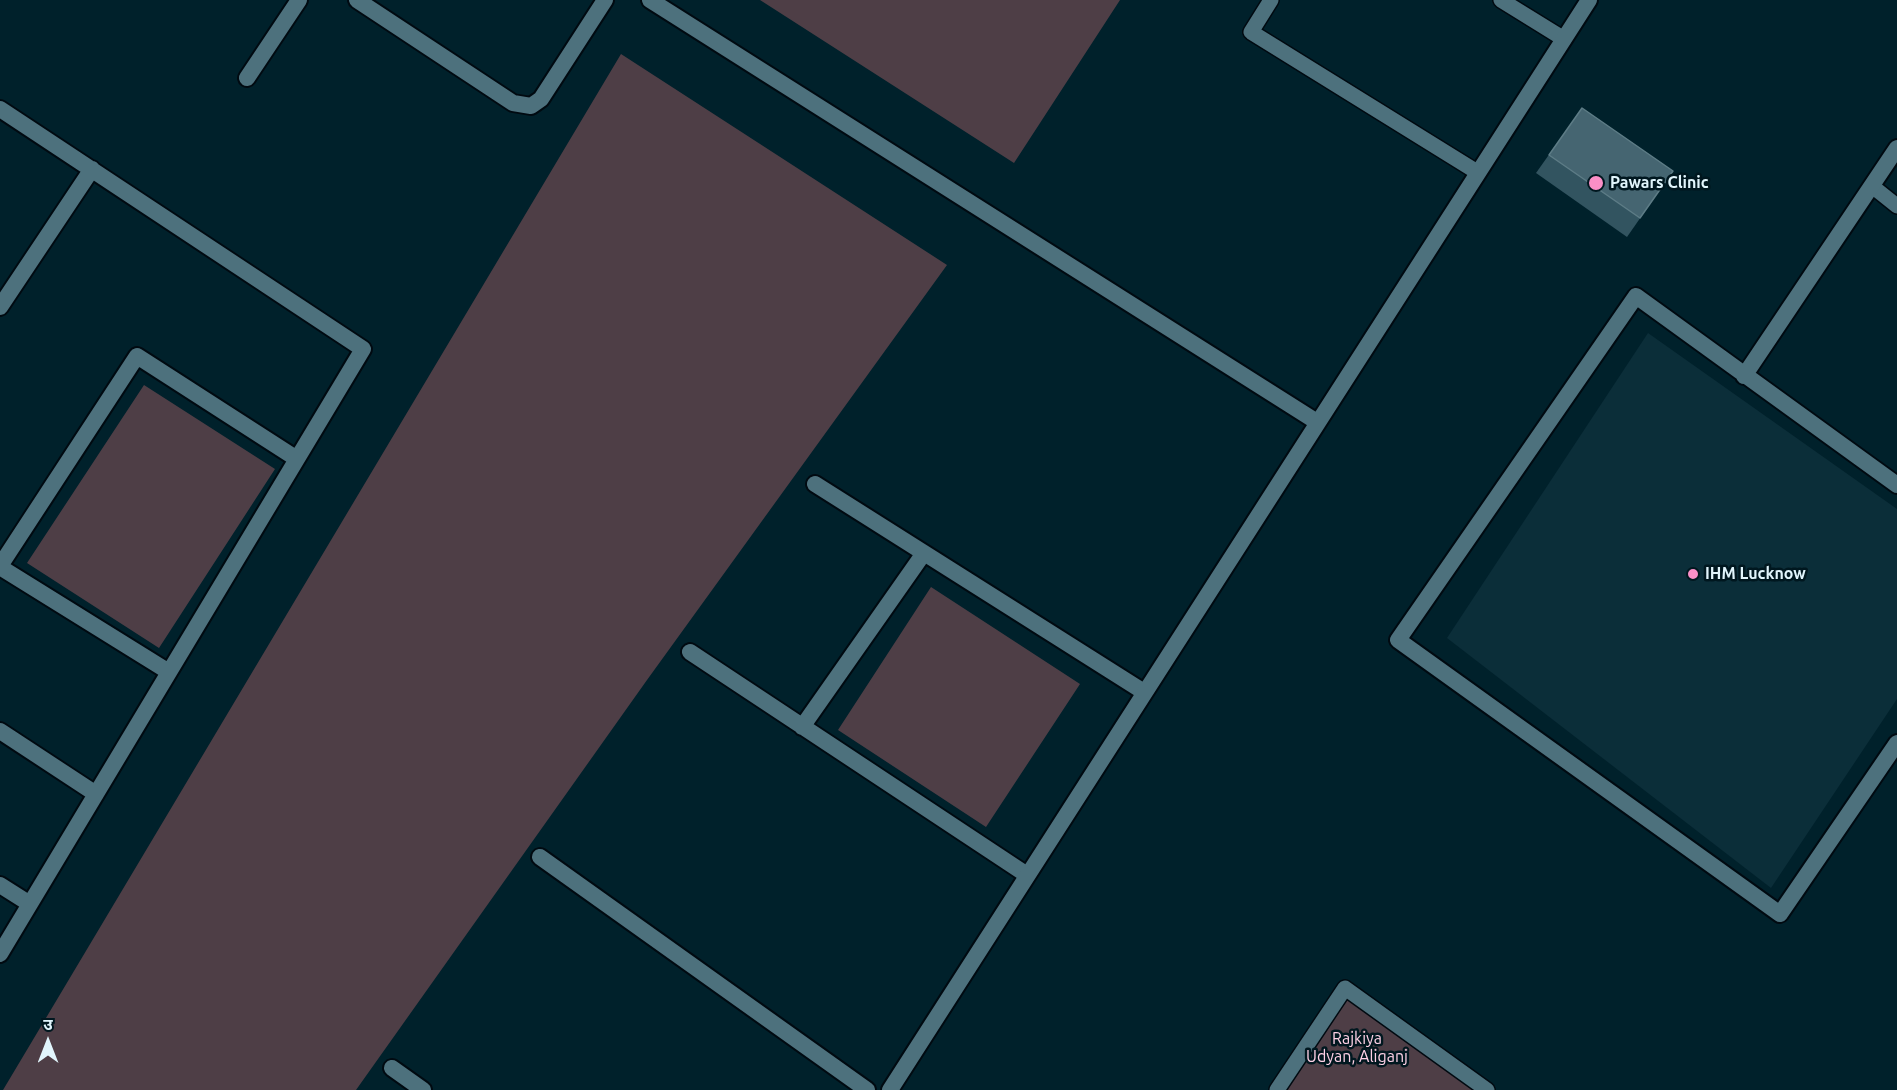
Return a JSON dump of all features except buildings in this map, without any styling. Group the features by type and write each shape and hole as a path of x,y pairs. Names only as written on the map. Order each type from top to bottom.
{"street":[{"path":"247,78 299,0"},
{"path":"357,0 513,103 531,106 541,99 605,0"},
{"path":"650,0 1317,422"},
{"path":"890,1090 1477,171 1589,0"},
{"path":"0,109 363,349 0,954"},
{"path":"1744,376 1897,148"},
{"path":"0,307 92,169"},
{"path":"1897,485 1636,296 1398,640 1780,914 1897,743"},
{"path":"169,672 0,566 138,356 297,459"},
{"path":"815,484 1144,692"},
{"path":"802,727 924,553"},
{"path":"690,652 1027,875"},
{"path":"0,731 96,794"},
{"path":"540,857 867,1090"},
{"path":"0,885 30,904"},
{"path":"392,1068 423,1090"}],"lane":[{"path":"1271,0 1251,32 1477,171"},
{"path":"1501,0 1564,39"},
{"path":"1872,186 1897,206"},
{"path":"1277,1090 1345,988 1487,1090"}],"shaded area":[{"name":"IHM Lucknow","path":"1648,333 1897,509 1897,699 1771,888 1447,638"}],"green space":[{"path":"760,0 1120,0 1014,163"},
{"path":"621,54 947,265 647,680 356,1090 3,1090"},
{"path":"144,385 275,469 159,648 27,563"},
{"path":"931,587 1080,684 986,827 838,730"},
{"name":"Rajkiya Udyan, Aliganj","path":"1345,988 1487,1090 1277,1090"}],"place":[{"name":"Pawars Clinic","path":"1596,183"},
{"name":"IHM Lucknow","path":"1693,574"}]}
